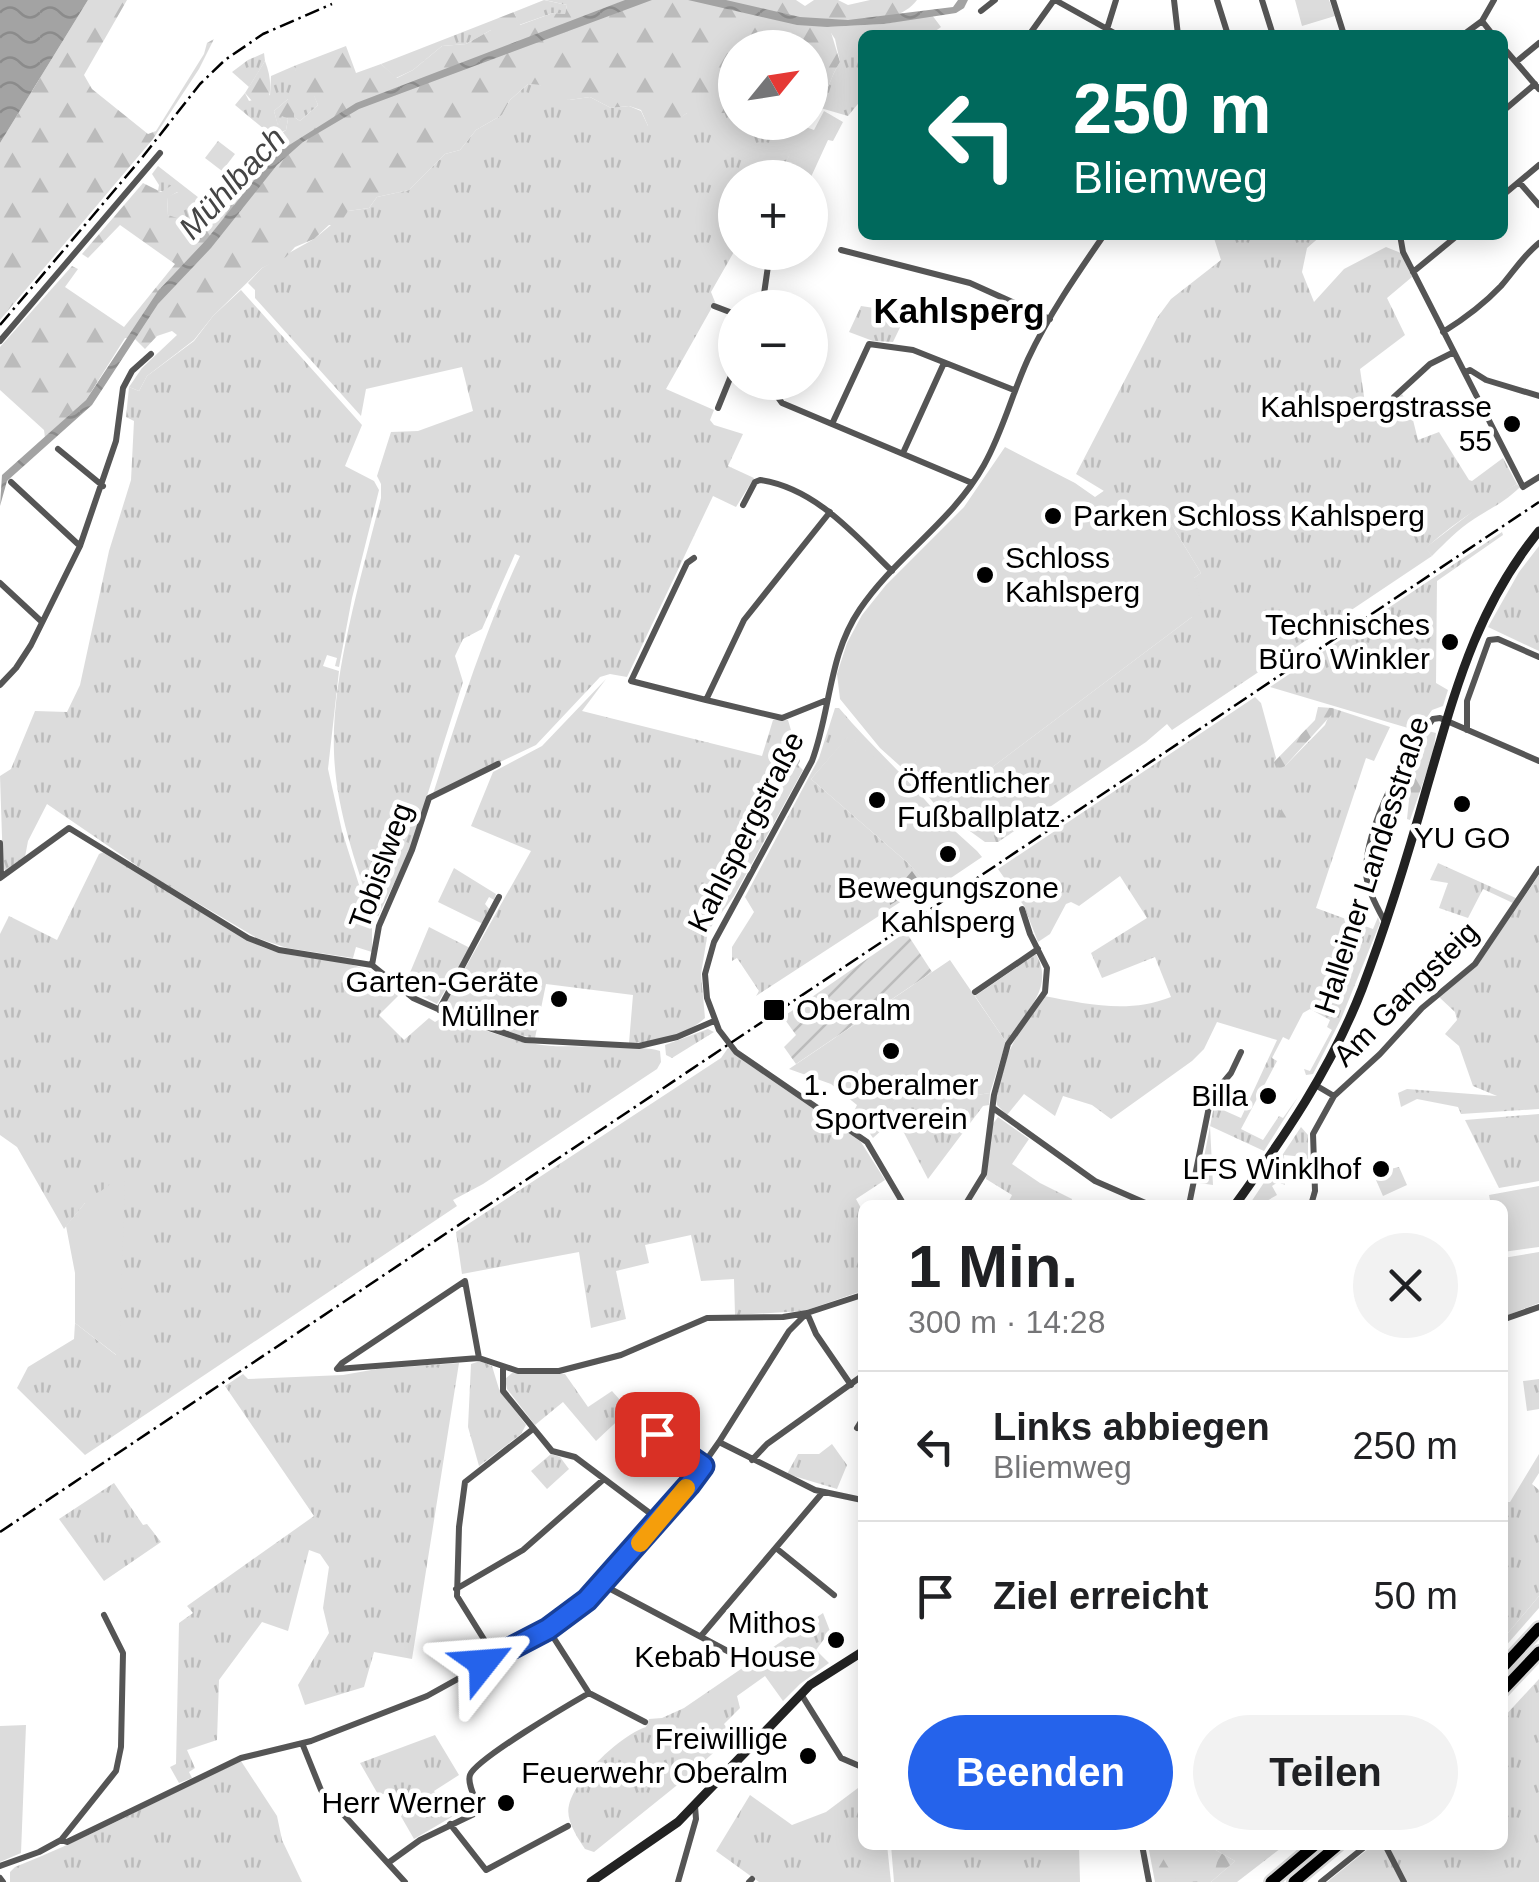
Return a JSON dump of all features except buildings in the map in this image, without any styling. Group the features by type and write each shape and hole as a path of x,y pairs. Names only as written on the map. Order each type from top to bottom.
{"highway":[{"path":"1508,1662 1539,1628"},
{"path":"1508,1685 1539,1652"},
{"path":"1271,1882 1310,1850"},
{"path":"1294,1882 1332,1850"}],"main road":[{"name":"Halleiner Landesstraße","path":"1238,1200 1316,1086 1350,1018 1385,922 1480,623 1500,584 1539,531"},
{"path":"591,1882 662,1834 695,1806 801,1694 858,1654"}],"street":[{"path":"982,10 995,0"},
{"path":"1033,30 1054,0 1108,29 1116,0"},
{"path":"1174,0 1177,30"},
{"path":"1218,0 1227,30"},
{"path":"1262,0 1271,30"},
{"path":"1333,0 1342,30"},
{"path":"1470,30 1482,22 1494,0"},
{"path":"1482,22 1489,30"},
{"path":"1516,62 1539,43"},
{"path":"1508,53 1537,87 1508,108"},
{"path":"0,341 160,153"},
{"path":"1508,191 1539,165"},
{"path":"1519,182 1539,205"},
{"name":"Kahlspergstraße","path":"714,1021 705,986 709,953 812,761 822,736 840,645 857,612 972,482 998,438 1014,390 1050,319 1099,240"},
{"path":"1401,240 1403,252 1523,487 1539,477"},
{"path":"1413,272 1452,240"},
{"path":"1443,332 1463,320 1501,286 1520,260 1539,244"},
{"path":"841,250 970,283 1050,319"},
{"path":"714,306 718,308"},
{"path":"832,424 866,346 878,344 913,350 1014,390"},
{"path":"1394,396 1430,364 1454,352"},
{"path":"0,685 16,668 80,546 116,441 122,388 151,354"},
{"path":"904,453 944,362"},
{"path":"1465,372 1470,370 1486,380 1539,396"},
{"path":"718,408 721,400"},
{"path":"780,400 972,482"},
{"path":"58,449 103,486"},
{"path":"743,505 755,482 764,479 806,496 830,512 892,572"},
{"path":"11,482 80,546"},
{"path":"706,700 744,620 830,512"},
{"path":"694,558 687,563 631,681 782,718 827,700"},
{"path":"0,584 42,622"},
{"path":"1468,730 1468,700 1490,640 1498,639 1539,658"},
{"path":"1385,922 1366,876 1374,834 1400,773 1436,717 1539,761"},
{"name":"Tobislweg","path":"372,966 379,926 412,850 429,798 498,764"},
{"path":"1,877 69,828 248,938 279,950 372,966 413,998 525,1040 614,1046 658,1043 714,1021 736,1052 860,1135 901,1200"},
{"path":"0,843 1,877"},
{"name":"Am Gangsteig","path":"1334,1096 1422,1008 1476,964 1539,869"},
{"path":"439,1010 498,897"},
{"path":"969,1200 984,1174 992,1107 1008,1044 1045,992 1046,968 1022,908"},
{"path":"974,992 1038,949"},
{"path":"1191,1200 1213,1091 1232,1073 1241,1052"},
{"path":"1312,1200 1313,1134 1334,1096 1316,1086"},
{"path":"992,1107 1095,1180 1139,1200"},
{"path":"479,1358 465,1281 337,1370 479,1358 503,1369 576,1369 632,1351 707,1318 782,1318 858,1297"},
{"path":"1508,1318 1539,1307"},
{"path":"808,1313 816,1334 851,1385"},
{"path":"60,1840 66,1842 89,1834 155,1797 241,1758 302,1744 427,1696 548,1629 602,1585 660,1520 703,1466 781,1341 808,1313"},
{"path":"503,1369 503,1391 552,1451 575,1457 660,1520"},
{"path":"752,1460 767,1444 858,1379"},
{"path":"495,1657 456,1590 465,1482 534,1429"},
{"path":"651,1434 657,1434 703,1466"},
{"path":"719,1442 823,1492 858,1499"},
{"path":"456,1590 522,1550 604,1479"},
{"path":"701,1636 823,1492"},
{"path":"776,1548 834,1596"},
{"path":"602,1585 752,1664"},
{"path":"0,1866 60,1840 110,1780 119,1761 123,1653 104,1615"},
{"path":"548,1629 590,1693 646,1722"},
{"path":"388,1862 459,1819 476,1802 470,1784 473,1770 528,1729 590,1693"},
{"path":"801,1694 841,1758 858,1766"},
{"path":"302,1744 321,1790 405,1882"},
{"path":"678,1882 696,1819 695,1806"},
{"path":"450,1824 486,1870 568,1826"},
{"path":"1143,1850 1149,1882"},
{"path":"1322,1882 1361,1850"},
{"path":"1388,1850 1404,1882"}],"green space":[{"path":"88,0 127,0 84,75 92,89 148,134 156,131 207,43 214,39 153,139 0,320 0,143"},
{"path":"544,0 567,5 565,14 553,13 519,25 514,12"},
{"path":"545,0 796,0 805,6 814,0 838,0 848,5 870,0 917,0 888,18 827,19 840,62 828,87 828,30 718,30 718,113 687,113 661,132 648,126 641,110 629,106 611,108 590,97 549,97 540,85 528,84 510,100 502,115 476,130 460,150 445,154 409,190 377,197 369,208 348,211 339,225 329,225 286,257 262,268 194,340 147,376 139,391 129,387 142,368 177,335 172,331 157,336 145,349 134,338 125,338 86,400 45,437 44,430 0,390 0,347 72,266 78,269 65,287 124,327 175,264 120,225 88,258 82,254 143,183 161,192 174,184 179,191 167,198 168,215 180,219 186,231 194,234 205,227 208,216 265,145 286,130 288,119 282,116 278,126 274,111 288,99 294,102 294,117 300,121 318,105 314,96 302,94 294,66 346,46 356,73 381,64 397,78 442,46 466,44 491,30 491,21 514,12 520,25 553,13 565,14 567,5"},
{"path":"1295,0 1329,0 1335,16 1302,26"},
{"path":"932,15 941,27 858,30 858,104 848,116 828,110 828,85 840,62 835,39 827,27 884,24"},
{"path":"491,21 491,30 466,44 442,46 413,70 396,78 381,64"},
{"path":"264,53 265,61 249,87 232,72 248,60"},
{"path":"265,61 270,94 267,105 259,109 245,93"},
{"path":"294,66 302,86 314,95 318,105 300,121 294,117 288,99 274,111 278,125 282,115 288,119 286,130 272,137 205,227 194,234 168,215 167,197 178,192 158,191 152,174 158,166 212,208 270,134 235,105 245,93 249,101 270,95 271,76"},
{"path":"528,84 540,85 569,100 590,97 611,108 629,106 641,111 648,126 676,120 687,113 718,113 718,140 797,140 787,160 718,160 718,270 724,270 711,292 715,302 666,389 714,410 710,420 714,425 743,434 728,466 754,478 736,507 713,496 627,677 600,677 536,745 433,794 462,703 520,556 515,554 482,629 463,639 455,656 463,682 409,853 378,916 371,909 352,851 334,753 337,691 381,498 377,476 391,432 418,431 473,411 462,367 366,389 361,416 255,298 255,290 248,283 262,268 314,239 348,211 369,208 377,197 409,190 445,154 460,150 476,130 502,115 510,100"},
{"path":"828,113 843,122 833,141 828,140"},
{"path":"796,140 828,140 819,160 787,160"},
{"path":"218,141 235,154 222,171 205,158"},
{"path":"1215,240 1316,240 1307,248 1302,272 1314,302 1344,269 1386,247 1401,253 1412,277 1387,298 1405,335 1360,369 1365,403 1377,418 1402,394 1418,440 1439,432 1469,480 1503,458 1517,484 1436,539 1426,548 1432,556 1172,730 1167,724 998,842 985,842 938,808 1192,617 1194,578 1201,573 1165,514 1104,491 1076,474 1157,318 1171,299 1221,260"},
{"path":"241,290 362,425 345,466 374,481 379,490 339,667 335,666 337,658 327,655 323,666 339,671 328,769 342,831 372,926 372,952 356,947 353,958 287,948 257,938 152,876 47,804 28,841 25,857 6,872 3,867 0,776 11,769 35,711 67,712 80,685 109,551 131,480 134,421 126,417 129,387 139,391 147,376 194,341"},
{"path":"861,306 907,313 893,342 873,341 849,332"},
{"path":"1005,447 1095,497 1105,490 1165,514 1201,573 1194,578 1202,606 938,808 880,748 840,699 837,674 862,615 886,585 964,507"},
{"path":"1517,484 1520,487 1463,527 1432,556 1425,548 1489,499"},
{"path":"1502,532 1437,581 1436,683 1448,690 1443,706 1432,710 1420,727 1408,728 1270,687"},
{"path":"1539,546 1539,651 1488,627 1519,572"},
{"path":"606,679 582,711 762,756 773,720 788,720 798,765 803,770 734,896 708,931 701,974 705,1018 670,1037 629,1043 633,995 546,984 535,1038 509,1033 446,1010 445,1004 531,851 471,826 493,772 542,746"},
{"path":"1255,697 1261,703 1274,762 1285,766 1325,725 1332,708 1390,727 1374,761 1366,758 1316,908 1373,929 1378,917 1380,923 1341,1019 1313,1074 1306,1075 1304,1069 1310,1071 1332,1030 1327,1027 1330,1020 1310,1009 1303,1013 1289,1040 1283,1037 1272,1058 1277,1061 1241,1129 1263,1140 1298,1097 1264,1151 1210,1126 1214,1106 1241,1118 1277,1040 1217,1022 1204,1049 1192,1061 1111,1119 1092,1105 1063,1096 1055,1116 1024,1094 1007,1115 997,1105 1008,1054 1044,996 1123,1006 1171,997 1155,957 1102,978 1091,953 1147,918 1120,876 1079,906 1066,904 1050,934 1038,942 1024,906 998,869"},
{"path":"1318,707 1332,708 1333,713 1277,770 1274,762 1315,720"},
{"path":"835,708 943,821 849,736 811,779 928,884 756,996 759,991 737,958 732,961 732,947 754,912 745,897 819,758"},
{"path":"1428,731 1436,733 1433,754 1410,820 1405,794 1399,798 1392,796"},
{"name":"Öffentlicher Fußballplatz","path":"849,735 982,857 933,890 909,864 811,779"},
{"path":"1282,807 1305,809 1323,823 1322,828 1289,818 1275,835 1269,825 1278,820"},
{"path":"104,852 260,946 353,965 378,977 401,993 379,1015 404,1040 429,1018 435,1022 445,1016 537,1044 652,1049 660,1051 661,1062 657,1069 453,1200 457,1206 85,1455 17,1388 28,1367 74,1339 75,1323 116,1355 85,1203 64,1229 17,1147 0,1135 0,934 9,916 57,940 99,854"},
{"path":"1438,863 1518,899 1515,904 1483,889 1468,918 1439,908 1448,883 1430,880"},
{"path":"454,868 496,894 494,900 489,897 485,904 491,911 483,924 438,902"},
{"path":"1539,875 1539,1109 1461,1114 1458,1107 1417,1099 1401,1107 1398,1093 1407,1089 1497,1096 1473,1086 1459,1046 1445,1034 1457,1020 1455,1012 1439,997 1477,966"},
{"path":"429,927 470,948 437,1004 404,987"},
{"path":"906,932 932,972 796,1064 784,1047 796,1035 783,1017"},
{"path":"1036,954 1041,967 1040,990 1006,1042 975,996"},
{"name":"1. Oberalmer Sportverein","path":"950,960 1006,1042 990,1093 951,1099 930,1076 890,1104 896,1117 873,1138 854,1111 857,1105 831,1084 789,1069"},
{"path":"708,1029 714,1032 672,1058 666,1055 665,1045"},
{"path":"728,1048 859,1139 885,1180 856,1199 858,1292 804,1311 735,1315 734,1279 701,1281 691,1235 645,1245 649,1263 616,1271 626,1319 591,1328 579,1252 462,1274 456,1232 721,1058"},
{"path":"931,1076 951,1099 990,1093 989,1105 983,1106 928,1179 889,1104"},
{"path":"1539,1114 1539,1181 1499,1188 1465,1120"},
{"path":"998,1117 1029,1139 1012,1164 1072,1200 1010,1200 1012,1195 986,1179 992,1125"},
{"path":"1210,1126 1213,1185 1199,1183"},
{"path":"1301,1127 1308,1135 1308,1178 1305,1179 1304,1157 1284,1155 1285,1185 1278,1182 1272,1186 1277,1195 1268,1200 1252,1200"},
{"path":"1383,1165 1386,1170 1399,1167 1407,1185 1383,1196 1372,1171"},
{"path":"121,1176 125,1179 119,1357 75,1323 75,1273 66,1226 85,1203"},
{"path":"1539,1186 1539,1247 1508,1251 1508,1200 1490,1200 1489,1195"},
{"path":"1539,1252 1539,1303 1508,1315 1508,1257"},
{"path":"480,1361 492,1366 499,1389 526,1425 521,1434 479,1466 468,1427 471,1364"},
{"path":"459,1363 412,1659 374,1652 364,1687 305,1705 298,1685 329,1633 323,1608 329,1567 320,1554 309,1550 288,1631 262,1622 219,1680 217,1740 187,1750 195,1768 189,1772 192,1778 179,1783 170,1767 176,1764 179,1623 193,1613 187,1606 314,1516 225,1386 243,1374 248,1379 343,1375"},
{"path":"512,1373 565,1374 588,1407 612,1391 629,1410 596,1441 563,1402 535,1425 507,1389 505,1379"},
{"path":"1539,1379 1539,1409 1527,1411 1523,1381"},
{"path":"832,1444 847,1465 837,1489 787,1474 798,1454 819,1454"},
{"path":"551,1454 560,1457 569,1469 547,1489 531,1471"},
{"path":"1539,1454 1539,1473 1532,1484 1539,1490 1539,1596 1508,1633 1508,1502"},
{"path":"114,1483 143,1525 147,1524 161,1542 104,1581 59,1519"},
{"path":"1539,1596 1539,1608 1508,1643 1508,1633"},
{"path":"823,1613 830,1631 816,1650 829,1663 783,1701 765,1676 737,1696 740,1708 724,1724 737,1741 728,1748 721,1746 702,1763 704,1767 594,1852 585,1849 570,1823 569,1805 580,1783 600,1759 646,1727 649,1719 684,1708"},
{"path":"1539,1679 1539,1882 1406,1882 1390,1850 1508,1850 1508,1713"},
{"path":"26,1725 21,1853 0,1862 0,1726"},
{"path":"435,1735 459,1775 434,1791 448,1814 455,1815 414,1839 387,1792 379,1796 360,1763"},
{"path":"241,1761 277,1816 282,1840 302,1882 10,1882 10,1872 15,1867"},
{"path":"858,1788 858,1850 888,1850 891,1882 759,1882 716,1851 750,1795 792,1825 826,1812"},
{"path":"891,1850 1079,1850 1080,1882 894,1882"},
{"path":"1149,1850 1216,1850 1235,1861 1211,1882 1155,1882"},
{"path":"1158,1850 1204,1850 1218,1859 1212,1881 1177,1882"},
{"path":"1216,1850 1279,1850 1237,1882 1211,1882 1235,1861"},
{"path":"1367,1850 1386,1850 1402,1882 1327,1882"}],"water":[{"path":"0,0 88,0 0,143"},
{"path":"625,0 652,0 359,109 303,142 277,165 211,248 158,304 92,405 7,481 0,506 2,475 86,400 158,291 207,239 275,154 356,103"},
{"path":"688,0 726,0 800,17 848,20 953,7 958,0 968,0 956,13 884,24 827,27 797,25"},
{"path":"912,871 922,885 890,905 889,898"}],"railway":[{"path":"0,325 200,84 225,60 263,34 332,4"},
{"path":"0,1532 1539,502"}],"slow traffic":[{"path":"640,1543 686,1488"}],"place":[{"name":"Kahlspergstrasse 55","path":"1512,424"},
{"name":"Parken Schloss Kahlsperg","path":"1053,516"},
{"name":"Schloss Kahlsperg","path":"985,575"},
{"name":"Technisches Büro Winkler","path":"1450,642"},
{"name":"Öffentlicher Fußballplatz","path":"877,800"},
{"name":"YU GO","path":"1462,804"},
{"name":"Bewegungszone Kahlsperg","path":"948,854"},
{"name":"Garten-Geräte Müllner","path":"559,999"},
{"name":"Oberalm","path":"774,1010"},
{"name":"1. Oberalmer Sportverein","path":"891,1051"},
{"name":"Billa","path":"1268,1096"},
{"name":"LFS Winklhof","path":"1381,1169"},
{"name":"Mithos Kebab House","path":"836,1640"},
{"name":"Freiwillige Feuerwehr Oberalm","path":"808,1756"},
{"name":"Herr Werner","path":"506,1803"}],"district":[{"name":"Kahlsperg","path":"959,311"}],"route":[{"path":"483,1663 548,1629 587,1600 689,1485 703,1466 657,1434"}],"water label":[{"name":"Mühlbach","path":"232,183"}]}
